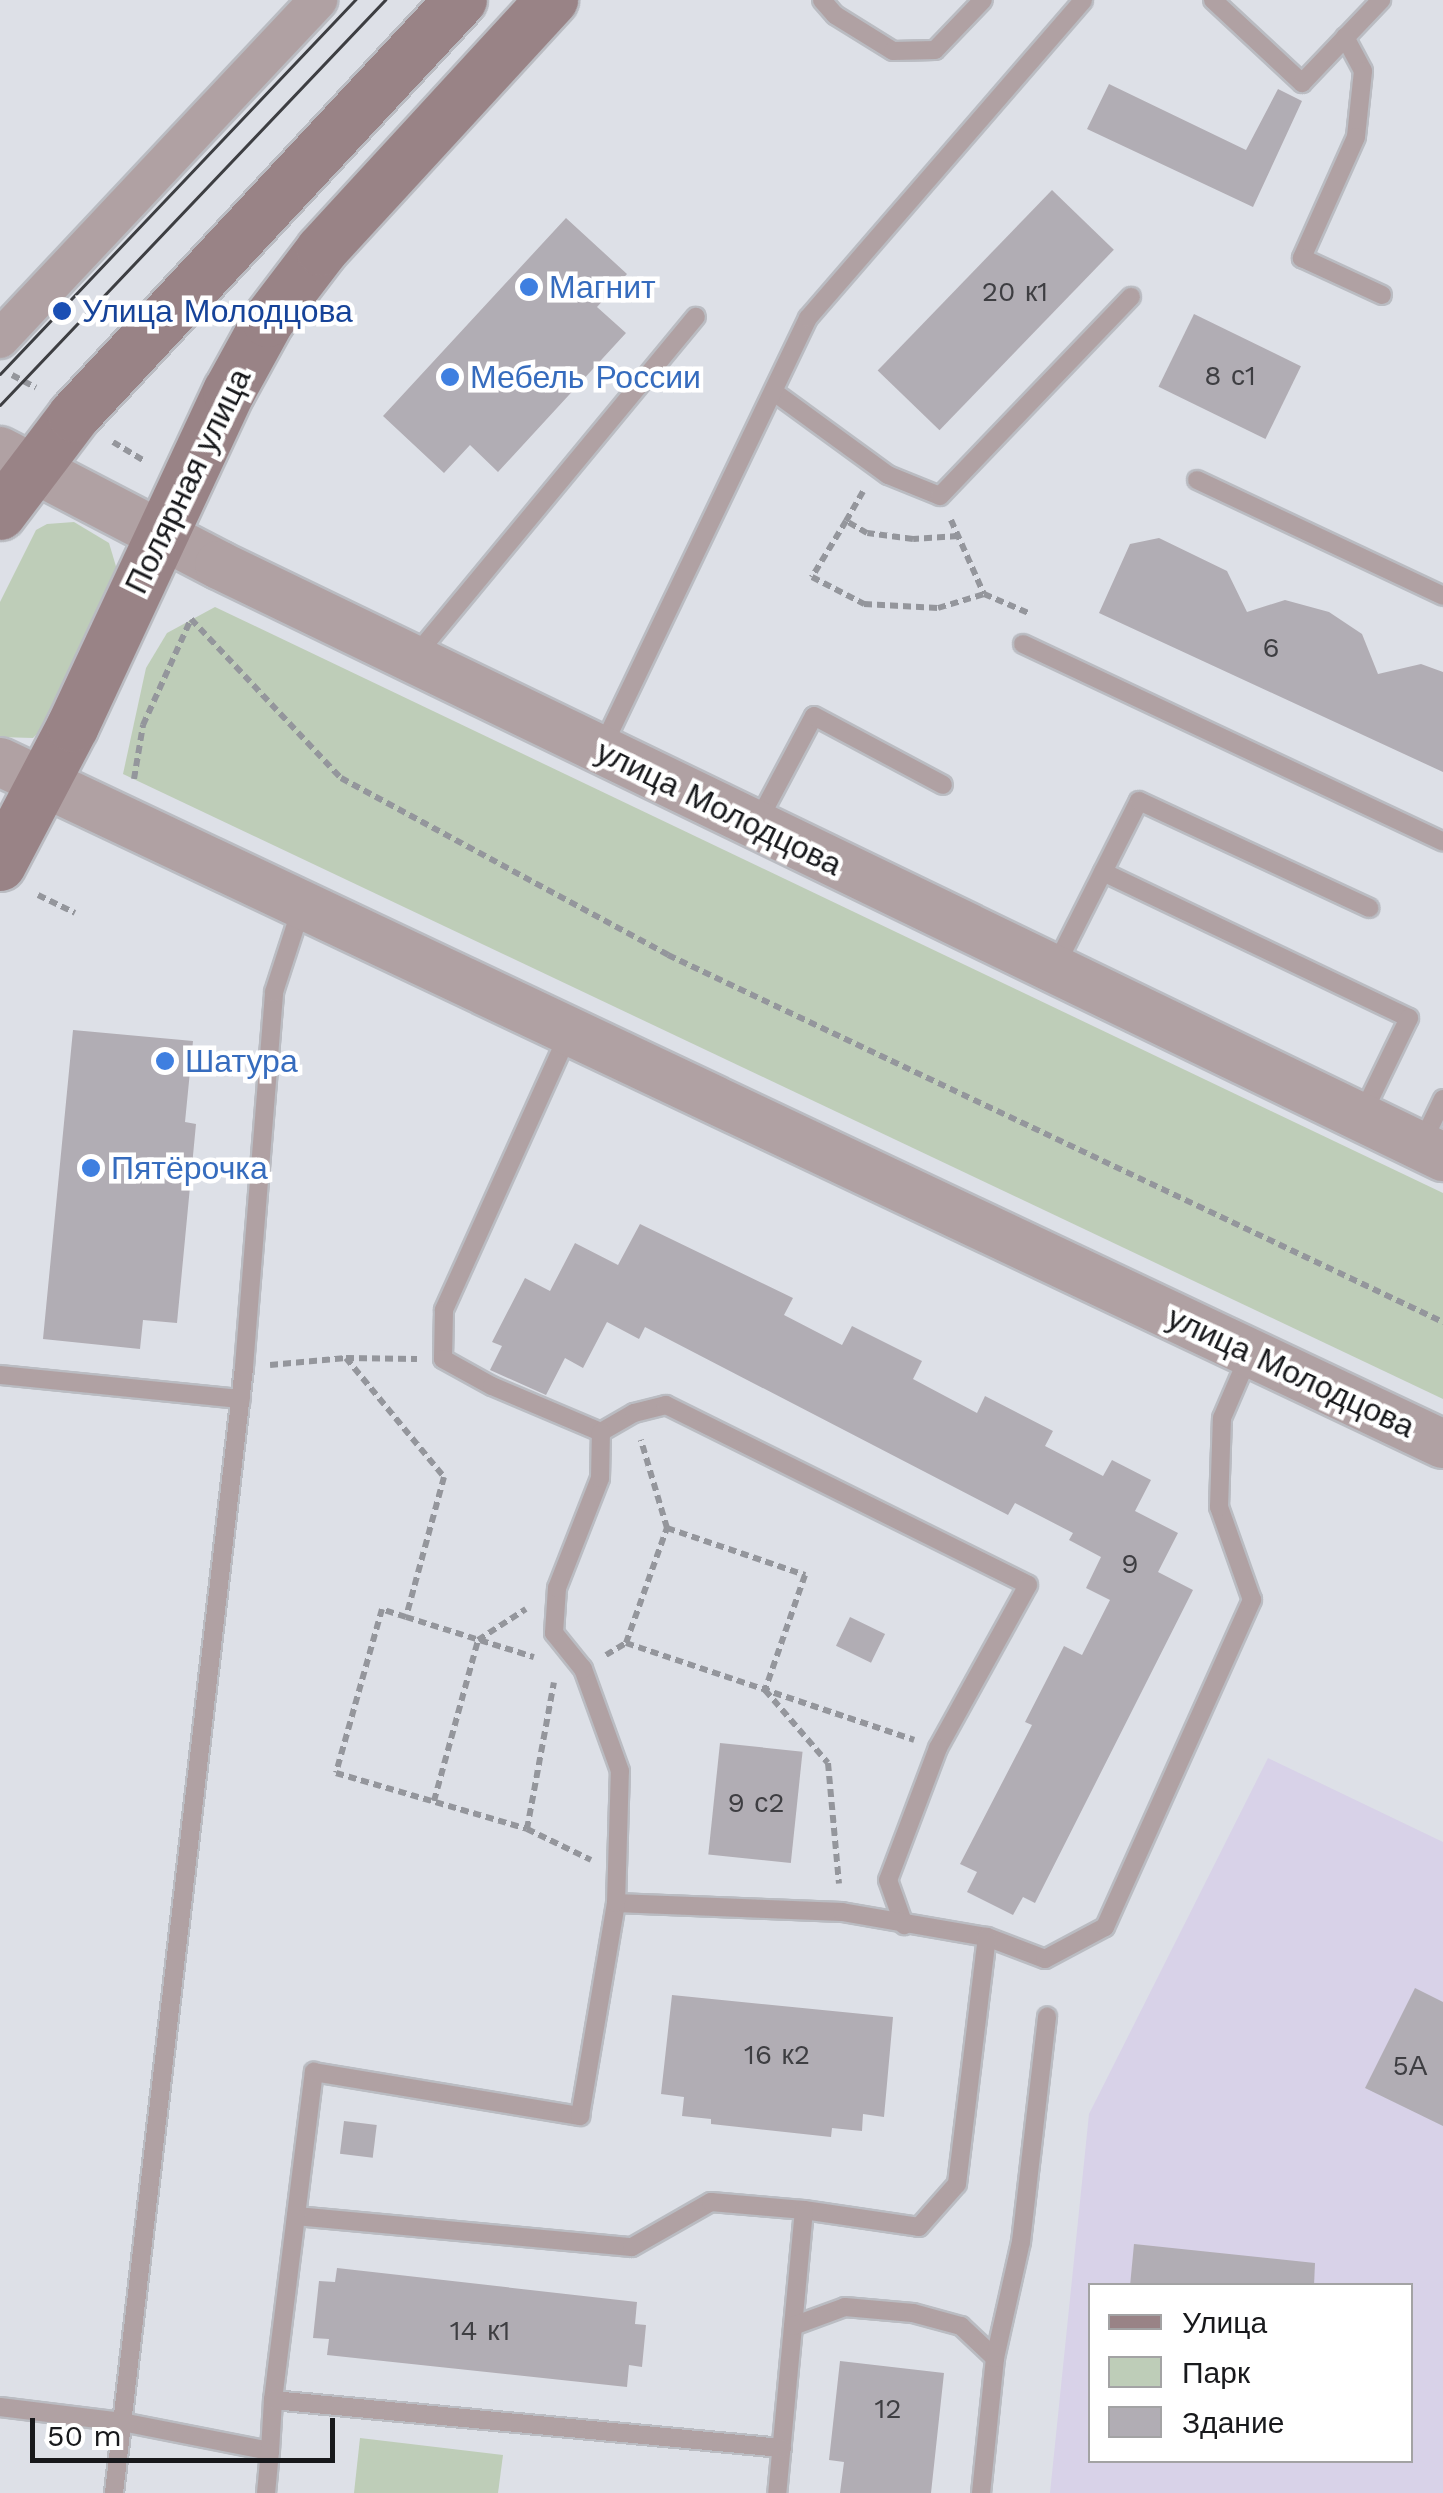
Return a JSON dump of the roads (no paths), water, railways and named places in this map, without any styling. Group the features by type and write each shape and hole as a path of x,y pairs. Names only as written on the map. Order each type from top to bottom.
{"main road":[{"path":"0,514 16,459 207,268 461,0"},
{"name":"Полярная улица","path":"19,880 22,772 161,534 268,322 322,250 552,0"}],"street":[{"path":"1,355 318,0"},
{"name":"улица Молодцова","path":"16,459 412,660 1432,1151"},
{"name":"улица Молодцова","path":"22,772 1443,1444"}],"lane":[{"path":"822,0 835,15 893,52 936,50 984,0"},
{"path":"600,751 808,318 1083,0"},
{"path":"1213,0 1302,82 1381,0"},
{"path":"1345,37 1363,71 1356,137 1302,258 1382,294"},
{"path":"774,392 888,475 940,496 1131,297"},
{"path":"412,660 696,317"},
{"path":"1197,480 1443,596"},
{"path":"1022,644 1443,842"},
{"path":"756,826 814,716 942,785"},
{"path":"1054,969 1139,802 1370,908"},
{"path":"1104,872 1410,1018 1361,1117"},
{"path":"114,2493 241,1399 274,992 302,904"},
{"path":"570,1031 444,1310 444,1359 492,1386 601,1432"},
{"path":"1432,1151 1443,1099"},
{"path":"616,1903 842,1912 987,1937 1045,1959 1105,1926 1252,1600 1219,1507 1222,1418 1250,1352"},
{"path":"0,1375 241,1399"},
{"path":"601,1432 634,1414 666,1405 1028,1585 938,1748 888,1880 904,1925"},
{"path":"266,2493 273,2400 314,2072 580,2116 616,1903 620,1771 583,1669 554,1634 557,1588 600,1478 601,1432"},
{"path":"296,2216 632,2247 711,2202 804,2210 919,2227 956,2184 987,1937"},
{"path":"981,2493 995,2358 1021,2242 1047,2016"},
{"path":"777,2493 804,2210"},
{"path":"793,2326 844,2307 913,2313 961,2326 995,2358"},
{"path":"273,2400 782,2448"},
{"path":"0,2407 122,2422 270,2451"}],"tram line":[{"path":"0,374 355,0"},
{"path":"0,405 385,0"}],"place":[{"name":"Магнит","path":"529,287"},
{"name":"Улица Молодцова","path":"62,311"},
{"name":"Мебель России","path":"450,377"},
{"name":"Шатура","path":"165,1061"},
{"name":"Пятёрочка","path":"91,1168"}]}
